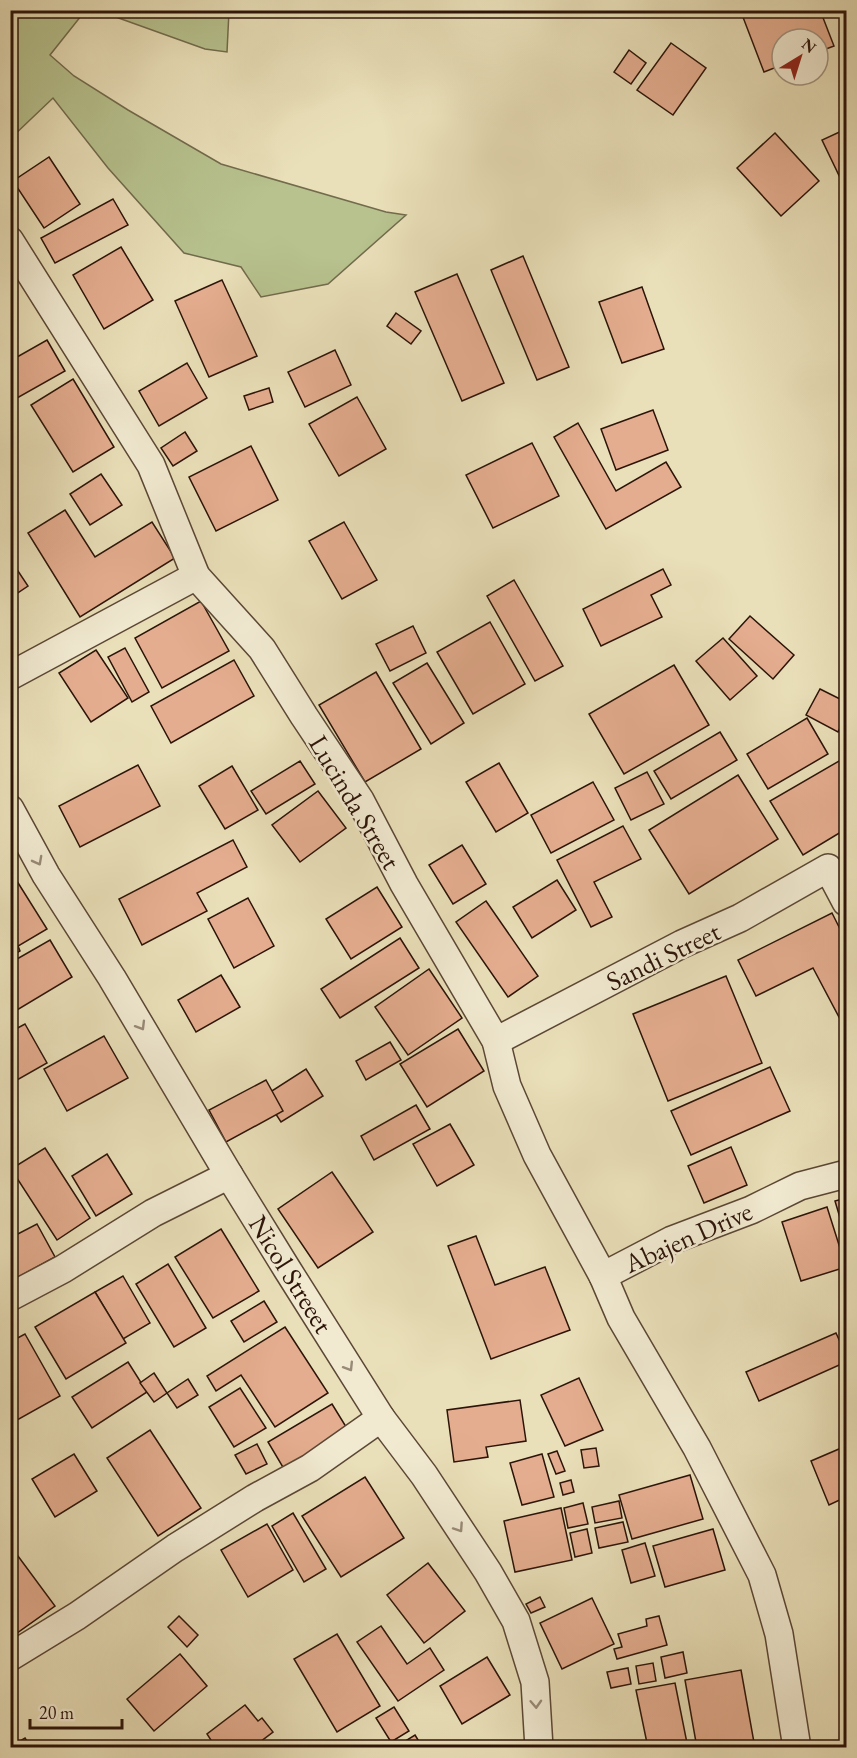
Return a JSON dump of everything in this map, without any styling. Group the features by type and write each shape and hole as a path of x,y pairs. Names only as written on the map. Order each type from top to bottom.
{"street":[{"path":"10,241 152,465 196,576 10,676"},
{"name":"Lucinda Street","path":"196,576 262,649 360,800 404,884 496,1041"},
{"name":"Nicol Streeet","path":"10,809 46,875 112,978 229,1175 381,1418 424,1475 488,1572 516,1621 535,1682 539,1748"},
{"name":"Sandi Street","path":"496,1041 682,944 740,918 828,868 846,902"},
{"name":"Abajen Drive","path":"496,1041 507,1086 533,1145 603,1276 672,1240 751,1210 800,1186 846,1174"},
{"path":"10,1297 63,1269 153,1213 229,1175"},
{"path":"603,1276 621,1318 697,1448 762,1575 779,1634 796,1748"},
{"path":"10,1657 77,1616 175,1548 255,1498 310,1468 381,1418"}],"green space":[{"path":"11,10 85,11 50,55 74,76 221,164 386,212 406,215 328,284 261,297 241,267 184,253 108,168 53,98 11,138"},
{"path":"99,11 229,11 227,52 205,49"}],"building":[{"path":"746,10 820,10 827,27 770,27 770,70 764,72 741,12"},
{"path":"830,36 834,46 830,48"},
{"path":"671,43 706,68 673,115 637,90"},
{"path":"629,50 646,63 631,84 614,72"},
{"path":"846,129 846,187 845,188 822,140"},
{"path":"775,133 819,181 781,216 737,168"},
{"path":"49,157 80,204 44,228 13,181"},
{"path":"113,199 128,225 55,263 41,238"},
{"path":"121,247 153,300 104,329 73,275"},
{"path":"523,256 569,367 537,380 491,270"},
{"path":"457,274 504,383 462,401 415,292"},
{"path":"222,280 257,356 209,377 175,301"},
{"path":"642,287 664,349 622,363 599,302"},
{"path":"396,313 421,331 411,344 387,326"},
{"path":"47,340 65,371 10,402 10,361"},
{"path":"335,350 351,385 305,407 288,372"},
{"path":"187,363 207,398 159,426 139,391"},
{"path":"73,379 114,447 73,472 31,405"},
{"path":"269,388 273,402 249,410 244,396"},
{"path":"357,397 386,449 339,476 309,424"},
{"path":"653,410 668,450 616,470 601,429"},
{"path":"578,423 616,491 666,462 681,487 606,529 554,437"},
{"path":"185,432 197,451 173,466 161,448"},
{"path":"532,443 559,496 493,528 466,475"},
{"path":"251,446 278,500 216,531 189,477"},
{"path":"101,474 122,505 90,525 70,494"},
{"path":"65,510 95,557 152,522 175,558 80,617 28,533"},
{"path":"344,522 377,580 342,599 309,541"},
{"path":"14,565 28,586 10,598 10,567"},
{"path":"663,569 671,585 651,595 662,617 601,646 583,609"},
{"path":"514,580 563,666 535,681 487,596"},
{"path":"201,601 229,651 162,688 135,638"},
{"path":"750,616 794,655 773,679 729,639"},
{"path":"490,622 525,684 473,714 437,652"},
{"path":"413,626 426,653 390,671 376,644"},
{"path":"723,638 757,676 730,700 696,661"},
{"path":"125,648 149,692 132,702 108,657"},
{"path":"96,650 128,698 91,722 59,673"},
{"path":"234,660 254,696 171,743 151,706"},
{"path":"427,663 464,723 431,744 393,683"},
{"path":"674,665 709,725 624,774 589,714"},
{"path":"376,672 421,749 365,782 319,705"},
{"path":"820,689 846,702 846,715 838,732 806,715"},
{"path":"807,718 828,754 768,789 747,754"},
{"path":"720,732 737,760 671,799 654,771"},
{"path":"846,757 846,829 803,855 770,801"},
{"path":"300,761 315,784 266,814 251,791"},
{"path":"499,763 528,813 496,832 466,782"},
{"path":"138,765 160,806 80,847 59,806"},
{"path":"232,766 258,810 225,829 199,786"},
{"path":"647,772 664,804 631,820 615,788"},
{"path":"738,775 778,839 689,894 649,830"},
{"path":"593,782 614,820 551,853 531,815"},
{"path":"318,791 346,828 300,862 272,825"},
{"path":"623,826 641,859 594,882 612,917 591,927 557,860"},
{"path":"233,840 247,867 197,893 207,911 142,945 119,899"},
{"path":"462,845 486,884 453,904 429,865"},
{"path":"10,870 47,929 18,946 20,951 10,957"},
{"path":"557,880 576,910 532,938 513,907"},
{"path":"377,887 402,927 351,959 326,919"},
{"path":"248,898 274,946 234,968 208,919"},
{"path":"486,901 538,976 508,997 456,922"},
{"path":"832,913 846,941 846,1015 840,1019 813,968 756,996 738,960"},
{"path":"400,938 419,968 340,1018 321,989"},
{"path":"50,940 72,977 17,1010 10,1000 10,963"},
{"path":"429,969 462,1018 408,1055 375,1007"},
{"path":"221,975 240,1007 196,1032 178,1000"},
{"path":"726,976 762,1063 668,1101 633,1014"},
{"path":"25,1024 47,1063 10,1084 10,1032"},
{"path":"458,1029 484,1071 427,1107 400,1064"},
{"path":"104,1036 128,1078 67,1111 44,1069"},
{"path":"390,1042 401,1060 366,1080 356,1061"},
{"path":"770,1067 790,1111 691,1155 671,1111"},
{"path":"306,1069 323,1096 281,1122 264,1096"},
{"path":"266,1080 283,1111 226,1142 209,1110"},
{"path":"416,1105 430,1129 374,1160 361,1136"},
{"path":"450,1124 474,1165 437,1186 413,1144"},
{"path":"731,1147 747,1185 704,1203 688,1166"},
{"path":"45,1148 90,1218 57,1240 11,1169"},
{"path":"107,1154 132,1194 96,1216 72,1176"},
{"path":"332,1172 373,1232 318,1268 278,1209"},
{"path":"846,1198 846,1238 835,1201"},
{"path":"827,1207 846,1267 801,1281 782,1222"},
{"path":"37,1224 55,1257 11,1281 10,1238"},
{"path":"221,1229 259,1291 213,1318 175,1257"},
{"path":"476,1236 495,1285 545,1267 570,1330 491,1359 448,1246"},
{"path":"168,1264 206,1328 174,1347 136,1284"},
{"path":"123,1276 150,1323 123,1339 95,1292"},
{"path":"95,1292 126,1343 66,1379 35,1327"},
{"path":"264,1301 277,1322 244,1342 231,1321"},
{"path":"285,1327 328,1393 275,1427 241,1375 216,1391 207,1376"},
{"path":"836,1333 846,1355 846,1362 759,1401 746,1372"},
{"path":"25,1334 60,1396 10,1424 10,1342"},
{"path":"128,1362 147,1392 92,1428 72,1397"},
{"path":"154,1373 167,1393 154,1402 140,1383"},
{"path":"579,1378 603,1430 565,1446 541,1395"},
{"path":"188,1379 198,1395 177,1408 167,1393"},
{"path":"240,1388 266,1428 234,1447 209,1407"},
{"path":"520,1400 526,1441 486,1447 488,1457 454,1462 447,1410"},
{"path":"332,1404 348,1430 284,1469 268,1442"},
{"path":"150,1430 201,1508 158,1536 107,1458"},
{"path":"257,1444 267,1464 246,1474 235,1455"},
{"path":"846,1446 846,1497 829,1505 811,1461"},
{"path":"596,1448 599,1466 584,1468 581,1450"},
{"path":"557,1451 565,1471 556,1474 548,1454"},
{"path":"74,1454 97,1491 55,1517 32,1479"},
{"path":"542,1454 554,1497 522,1505 510,1463"},
{"path":"690,1475 703,1519 632,1539 619,1495"},
{"path":"365,1477 404,1538 341,1577 302,1516"},
{"path":"571,1480 574,1492 563,1495 560,1483"},
{"path":"619,1501 622,1518 595,1523 592,1507"},
{"path":"583,1503 588,1524 568,1528 564,1508"},
{"path":"561,1508 572,1560 515,1572 504,1521"},
{"path":"293,1513 326,1569 304,1582 272,1526"},
{"path":"623,1522 628,1542 599,1548 595,1528"},
{"path":"267,1524 293,1570 248,1597 221,1550"},
{"path":"587,1529 592,1553 575,1557 570,1533"},
{"path":"713,1529 725,1570 665,1587 653,1546"},
{"path":"645,1543 655,1576 631,1583 622,1550"},
{"path":"15,1552 55,1606 10,1638 10,1555"},
{"path":"428,1563 465,1611 424,1643 387,1595"},
{"path":"540,1597 545,1607 531,1613 526,1604"},
{"path":"592,1598 614,1644 562,1669 540,1623"},
{"path":"179,1616 198,1635 187,1647 168,1627"},
{"path":"659,1616 667,1645 617,1659 614,1649 622,1647 618,1634 647,1626 646,1619"},
{"path":"381,1626 407,1664 430,1648 444,1670 398,1701 357,1642"},
{"path":"337,1634 380,1706 337,1732 294,1659"},
{"path":"683,1652 687,1673 665,1678 661,1657"},
{"path":"180,1654 207,1686 154,1731 127,1699"},
{"path":"487,1657 510,1695 462,1724 440,1686"},
{"path":"653,1663 656,1681 639,1684 636,1666"},
{"path":"628,1668 631,1684 611,1688 607,1672"},
{"path":"741,1670 755,1748 697,1748 685,1680"},
{"path":"675,1683 688,1748 648,1748 636,1690"},
{"path":"245,1705 258,1721 262,1718 273,1732 252,1748 216,1748 207,1734"},
{"path":"394,1707 409,1731 391,1742 376,1718"},
{"path":"415,1735 423,1748 394,1748"},
{"path":"25,1738 31,1748 10,1748 10,1747"}]}
